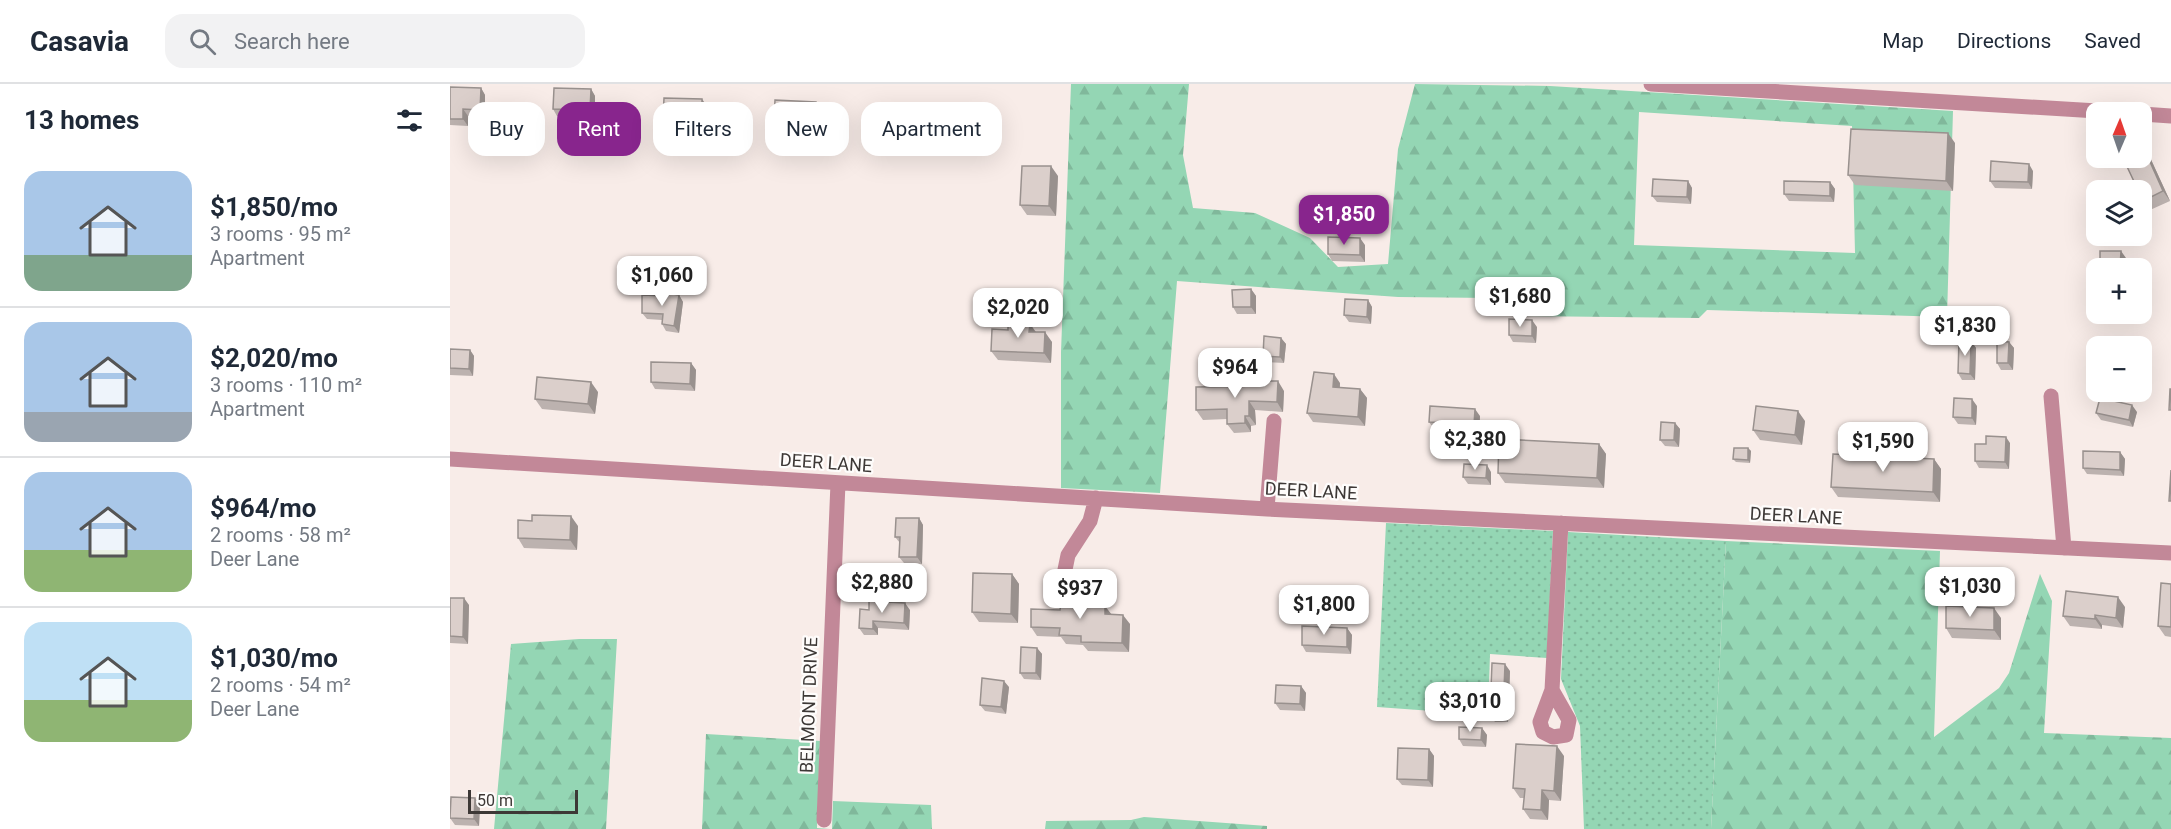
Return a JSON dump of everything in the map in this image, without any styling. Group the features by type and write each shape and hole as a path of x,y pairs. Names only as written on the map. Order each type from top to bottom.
{"street":[{"path":"1650,84 2086,110"},
{"path":"2152,115 2171,116"},
{"path":"2050,396 2064,548"},
{"path":"1267,509 1274,422"},
{"name":"DEER LANE","path":"450,459 1267,509 2171,553"},
{"name":"BELMONT DRIVE","path":"824,820 838,483"},
{"path":"1060,594 1068,555 1090,521 1096,498"},
{"path":"1552,690 1561,523"}],"green space":[{"path":"1071,84 1189,84 1183,155 1193,208 1255,213 1310,238 1338,267 1388,264 1398,149 1415,84 1550,86 1953,111 1947,317 1707,310 1699,318 1515,316 1491,298 1398,297 1177,281 1160,493 1061,488 1061,352","holes":["1639,112 1852,126 1855,253 1634,245"]},
{"path":"1386,523 1553,531 1547,658 1490,654 1488,715 1377,707"},
{"path":"1568,532 1726,541 1711,829 1584,829 1580,726 1561,679"},
{"path":"1726,541 1940,551 1934,737 1999,688 2009,673 2040,574 2052,601 2044,733 2171,738 2171,829 1711,829"},
{"path":"617,639 606,829 494,829 511,644"},
{"path":"706,734 820,741 817,828 830,829 702,829"},
{"path":"833,801 931,805 932,829 832,829"},
{"path":"1144,817 1267,826 1267,829 1045,829 1046,821 1131,820"}],"building":[{"path":"450,87 481,88 480,102 468,102 468,109 463,109 463,119 450,119"},
{"path":"554,88 591,89 590,102 557,102 557,109 553,109"},
{"path":"664,98 702,99 702,102 664,102"},
{"path":"775,100 816,102 775,102"},
{"path":"1851,129 1948,133 1946,181 1848,175"},
{"path":"1991,161 2029,164 2028,182 1990,181"},
{"path":"1022,166 1051,166 1049,206 1020,205"},
{"path":"2152,166 2163,191 2152,196 2152,180 2133,180 2128,168"},
{"path":"1653,179 1688,181 1687,197 1652,196"},
{"path":"1784,181 1830,182 1830,196 1784,194"},
{"path":"1328,237 1360,238 1360,255 1328,254"},
{"path":"2100,251 2121,251 2121,258 2100,258"},
{"path":"1251,289 1251,307 1233,307 1232,290"},
{"path":"666,293 679,295 674,326 662,324 663,314 642,313 642,295 666,296"},
{"path":"1345,299 1368,300 1367,317 1344,315"},
{"path":"1509,319 1532,320 1532,336 1509,335"},
{"path":"1008,322 1030,324 1029,332 1045,332 1044,353 991,351 992,329 1008,330"},
{"path":"1264,336 1281,338 1280,357 1263,356"},
{"path":"1959,341 1971,341 1970,374 1958,373"},
{"path":"1997,341 2009,342 2008,363 1997,363"},
{"path":"450,349 470,350 469,369 450,368"},
{"path":"651,362 691,363 690,384 651,382"},
{"path":"1314,372 1334,374 1333,387 1360,389 1358,417 1307,413"},
{"path":"537,377 591,382 588,404 535,399"},
{"path":"1263,381 1278,381 1277,402 1249,401 1249,416 1245,416 1245,423 1227,424 1227,409 1196,410 1196,387 1263,386"},
{"path":"2170,389 2171,410 2169,410"},
{"path":"1954,398 1972,399 1972,418 1953,417"},
{"path":"2099,402 2132,405 2129,420 2096,413"},
{"path":"1430,406 1475,409 1474,425 1468,425 1467,435 1446,433 1447,423 1429,422"},
{"path":"1756,406 1798,411 1795,435 1753,430"},
{"path":"1661,422 1675,423 1674,440 1660,440"},
{"path":"1986,436 2006,437 2005,462 1975,461 1975,444 1986,444"},
{"path":"1499,439 1599,444 1597,478 1498,473"},
{"path":"1734,448 1748,448 1748,460 1733,459"},
{"path":"2083,451 2120,452 2120,470 2083,468"},
{"path":"1833,454 1934,459 1933,492 1831,487"},
{"path":"1464,464 1487,465 1486,478 1463,477"},
{"path":"2171,470 2171,501 2169,501"},
{"path":"532,515 571,516 570,540 518,538 518,520 532,521"},
{"path":"896,518 919,518 917,557 899,557 900,537 895,537"},
{"path":"973,573 1012,574 1011,614 972,612"},
{"path":"1064,583 1078,583 1077,605 1105,606 1105,614 1123,615 1122,643 1081,642 1081,636 1059,635 1060,628 1031,627 1031,609 1060,610"},
{"path":"2161,583 2171,584 2171,627 2158,626"},
{"path":"2066,591 2118,597 2116,618 2095,615 2095,619 2063,616"},
{"path":"450,598 464,598 463,637 450,636"},
{"path":"869,601 905,603 904,623 873,621 873,629 859,628 860,609 869,610"},
{"path":"1946,606 1994,608 1994,630 1946,628"},
{"path":"1302,626 1347,628 1347,647 1302,645"},
{"path":"1021,647 1037,648 1036,673 1020,673"},
{"path":"1492,663 1505,664 1503,715 1490,715"},
{"path":"982,678 1004,681 1001,707 980,705"},
{"path":"1276,685 1301,686 1300,704 1275,703"},
{"path":"1459,727 1482,728 1481,740 1459,739"},
{"path":"1516,744 1557,746 1554,791 1542,790 1541,810 1523,809 1525,789 1513,788"},
{"path":"1398,748 1429,749 1428,780 1397,779"},
{"path":"451,797 475,798 474,819 450,818"}]}
